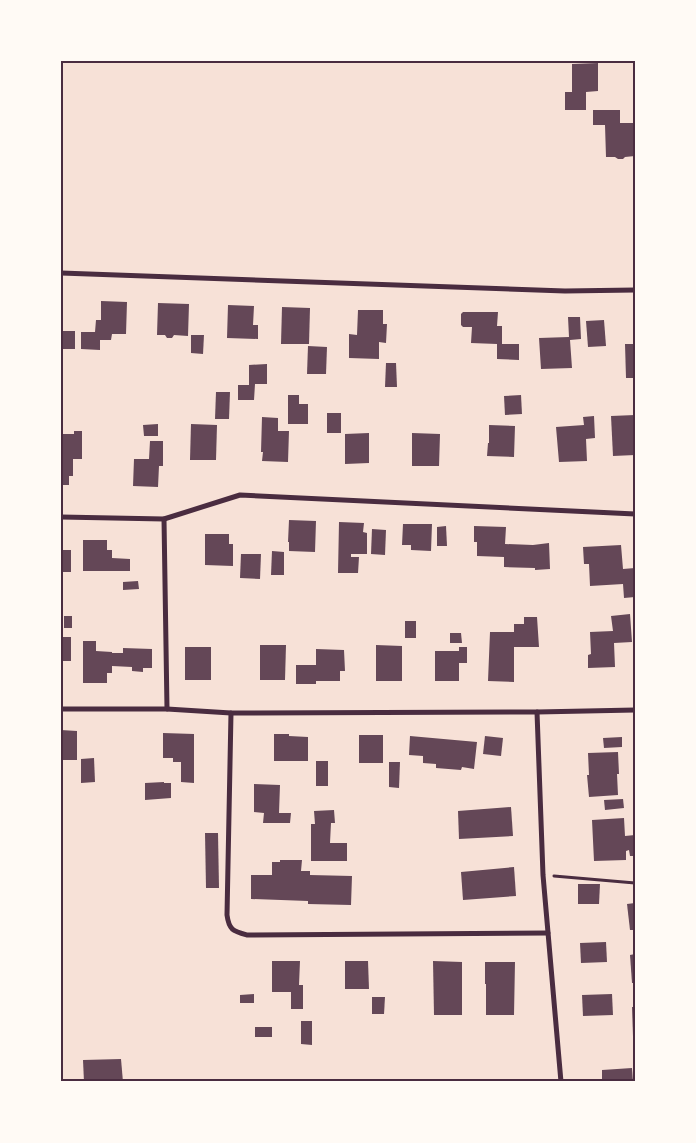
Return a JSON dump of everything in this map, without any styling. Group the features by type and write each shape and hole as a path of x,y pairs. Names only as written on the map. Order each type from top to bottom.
{"street":[{"path":"61,273 565,290 635,290"},
{"path":"61,517 164,519 240,495 635,514"},
{"path":"164,519 167,709"},
{"path":"61,709 167,709 231,713 635,710"},
{"path":"537,712 543,875 561,1082"},
{"path":"231,713 227,915 228,924 235,932 247,935 548,933"}],"path":[{"path":"543,875 635,882"}],"building":[{"path":"598,63 598,91 586,92 586,110 565,110 565,92 572,92 572,64"},
{"path":"593,110 620,110 620,123 634,123 635,156 623,159 606,157 605,125 593,125"},
{"path":"101,301 127,302 126,334 112,334 111,340 100,340 100,350 81,349 81,332 95,332 96,320 101,320"},
{"path":"158,303 189,304 188,336 174,335 172,338 167,338 165,335 157,335"},
{"path":"228,305 254,306 253,325 258,325 258,339 227,338"},
{"path":"282,307 310,308 309,344 281,344"},
{"path":"358,310 383,310 383,324 387,324 386,343 379,342 379,359 349,358 349,334 357,335"},
{"path":"463,312 498,312 497,326 502,326 502,344 519,344 519,360 497,359 497,344 471,343 472,327 463,327 461,325 461,314"},
{"path":"568,317 580,317 581,339 570,340 572,368 541,369 539,338 569,337"},
{"path":"604,320 606,346 588,347 586,321"},
{"path":"63,331 75,331 75,349 63,349"},
{"path":"191,335 204,335 203,354 191,353"},
{"path":"625,344 635,344 635,378 626,378"},
{"path":"308,346 327,347 326,374 307,374"},
{"path":"386,363 396,363 397,387 385,387"},
{"path":"267,364 267,384 255,384 254,400 238,400 238,385 249,385 249,365"},
{"path":"216,392 230,392 229,419 215,419"},
{"path":"288,395 299,395 299,404 308,404 308,424 288,424"},
{"path":"521,395 522,414 505,415 504,396"},
{"path":"327,413 341,413 341,433 327,433"},
{"path":"635,415 635,455 613,456 611,416"},
{"path":"594,416 595,438 586,439 587,461 559,462 556,427 584,425 583,417"},
{"path":"262,417 278,418 278,431 289,431 288,462 262,461"},
{"path":"158,424 158,436 144,436 143,425"},
{"path":"191,424 217,425 216,460 190,460"},
{"path":"489,425 515,426 514,457 487,456"},
{"path":"74,431 82,431 82,459 73,459 73,476 69,476 69,485 61,485 61,434 74,434"},
{"path":"369,433 369,463 345,464 345,434"},
{"path":"412,433 440,434 439,466 412,466"},
{"path":"150,441 163,441 163,466 159,466 158,487 133,486 134,459 149,459"},
{"path":"289,520 316,521 315,552 289,551"},
{"path":"339,522 364,523 363,532 367,533 367,554 351,554 351,557 359,557 358,573 338,573"},
{"path":"403,524 432,524 431,551 411,550 411,545 402,545"},
{"path":"446,526 447,546 437,546 437,527"},
{"path":"474,526 506,527 505,544 533,545 549,543 550,569 535,570 535,568 504,567 504,557 477,556 477,542 474,542"},
{"path":"372,529 386,530 385,555 371,554"},
{"path":"205,534 229,534 229,544 233,544 233,566 205,565"},
{"path":"83,540 107,540 107,550 112,550 112,558 130,559 130,571 83,571"},
{"path":"621,545 623,569 635,568 635,597 624,598 623,584 590,586 589,564 584,564 583,547"},
{"path":"61,550 71,550 71,572 61,572"},
{"path":"272,551 284,552 284,575 271,575"},
{"path":"241,554 261,554 260,579 240,578"},
{"path":"138,581 139,589 123,590 123,582"},
{"path":"630,614 632,642 614,643 615,667 588,668 588,655 591,654 590,632 613,631 611,616"},
{"path":"64,616 72,616 72,628 64,628"},
{"path":"524,617 537,617 539,647 514,647 514,682 488,681 490,632 514,632 514,624 524,624"},
{"path":"405,621 416,621 416,638 405,638"},
{"path":"450,633 461,633 462,643 450,643"},
{"path":"61,637 71,637 71,661 61,661"},
{"path":"83,641 96,641 96,651 112,653 123,653 123,648 152,649 152,668 143,668 143,672 132,671 132,667 112,666 112,673 107,673 107,683 83,683"},
{"path":"260,645 286,645 285,680 260,680"},
{"path":"376,645 402,646 402,681 376,681"},
{"path":"185,647 211,647 211,680 185,680"},
{"path":"459,647 467,647 467,663 459,663 459,681 435,681 435,651 459,651"},
{"path":"316,649 344,650 345,671 340,671 340,681 316,681 316,684 296,684 296,665 316,665"},
{"path":"61,730 77,731 77,760 61,760"},
{"path":"163,733 194,734 194,783 181,782 181,762 173,762 173,758 163,758"},
{"path":"274,734 308,737 308,761 274,761"},
{"path":"359,735 383,735 383,763 359,763"},
{"path":"410,736 477,742 474,769 462,767 461,770 436,768 436,764 423,763 423,756 409,755"},
{"path":"485,736 503,738 501,756 483,754"},
{"path":"622,737 622,747 604,748 603,738"},
{"path":"618,752 618,795 589,797 588,753"},
{"path":"94,758 95,782 81,783 81,759"},
{"path":"316,761 328,761 328,786 316,786"},
{"path":"389,762 400,762 399,788 389,787"},
{"path":"145,783 171,783 171,798 145,800"},
{"path":"254,784 280,785 279,813 291,813 290,823 263,823 264,813 254,812"},
{"path":"623,799 624,808 605,810 604,800"},
{"path":"511,807 513,836 459,839 458,811"},
{"path":"334,810 335,823 331,823 330,843 347,843 347,861 311,861 311,824 315,824 314,811"},
{"path":"624,818 625,836 635,835 635,856 630,856 629,850 626,851 626,860 594,861 592,820"},
{"path":"205,833 218,833 219,888 206,888"},
{"path":"280,860 302,860 301,871 310,871 310,875 352,876 351,905 308,904 308,901 251,899 251,875 272,875 272,862 280,862"},
{"path":"514,867 516,896 463,900 461,872"},
{"path":"578,884 600,884 599,904 578,904"},
{"path":"635,903 635,930 630,930 627,904"},
{"path":"606,942 607,962 581,963 580,943"},
{"path":"635,954 635,983 632,983 630,955"},
{"path":"272,961 300,961 299,985 303,985 303,1009 291,1009 291,992 272,992"},
{"path":"345,961 368,961 369,989 345,989"},
{"path":"433,961 462,962 462,1015 434,1015"},
{"path":"485,962 515,962 514,1015 486,1015"},
{"path":"254,994 254,1003 240,1003 240,995"},
{"path":"612,994 613,1015 583,1016 582,995"},
{"path":"372,997 385,997 384,1014 372,1014"},
{"path":"632,1007 635,1007 635,1036 633,1036"},
{"path":"301,1021 312,1021 312,1045 301,1044"},
{"path":"255,1027 272,1027 272,1037 255,1037"},
{"path":"121,1059 123,1082 84,1082 83,1060"},
{"path":"632,1068 633,1082 602,1082 602,1070"}]}
